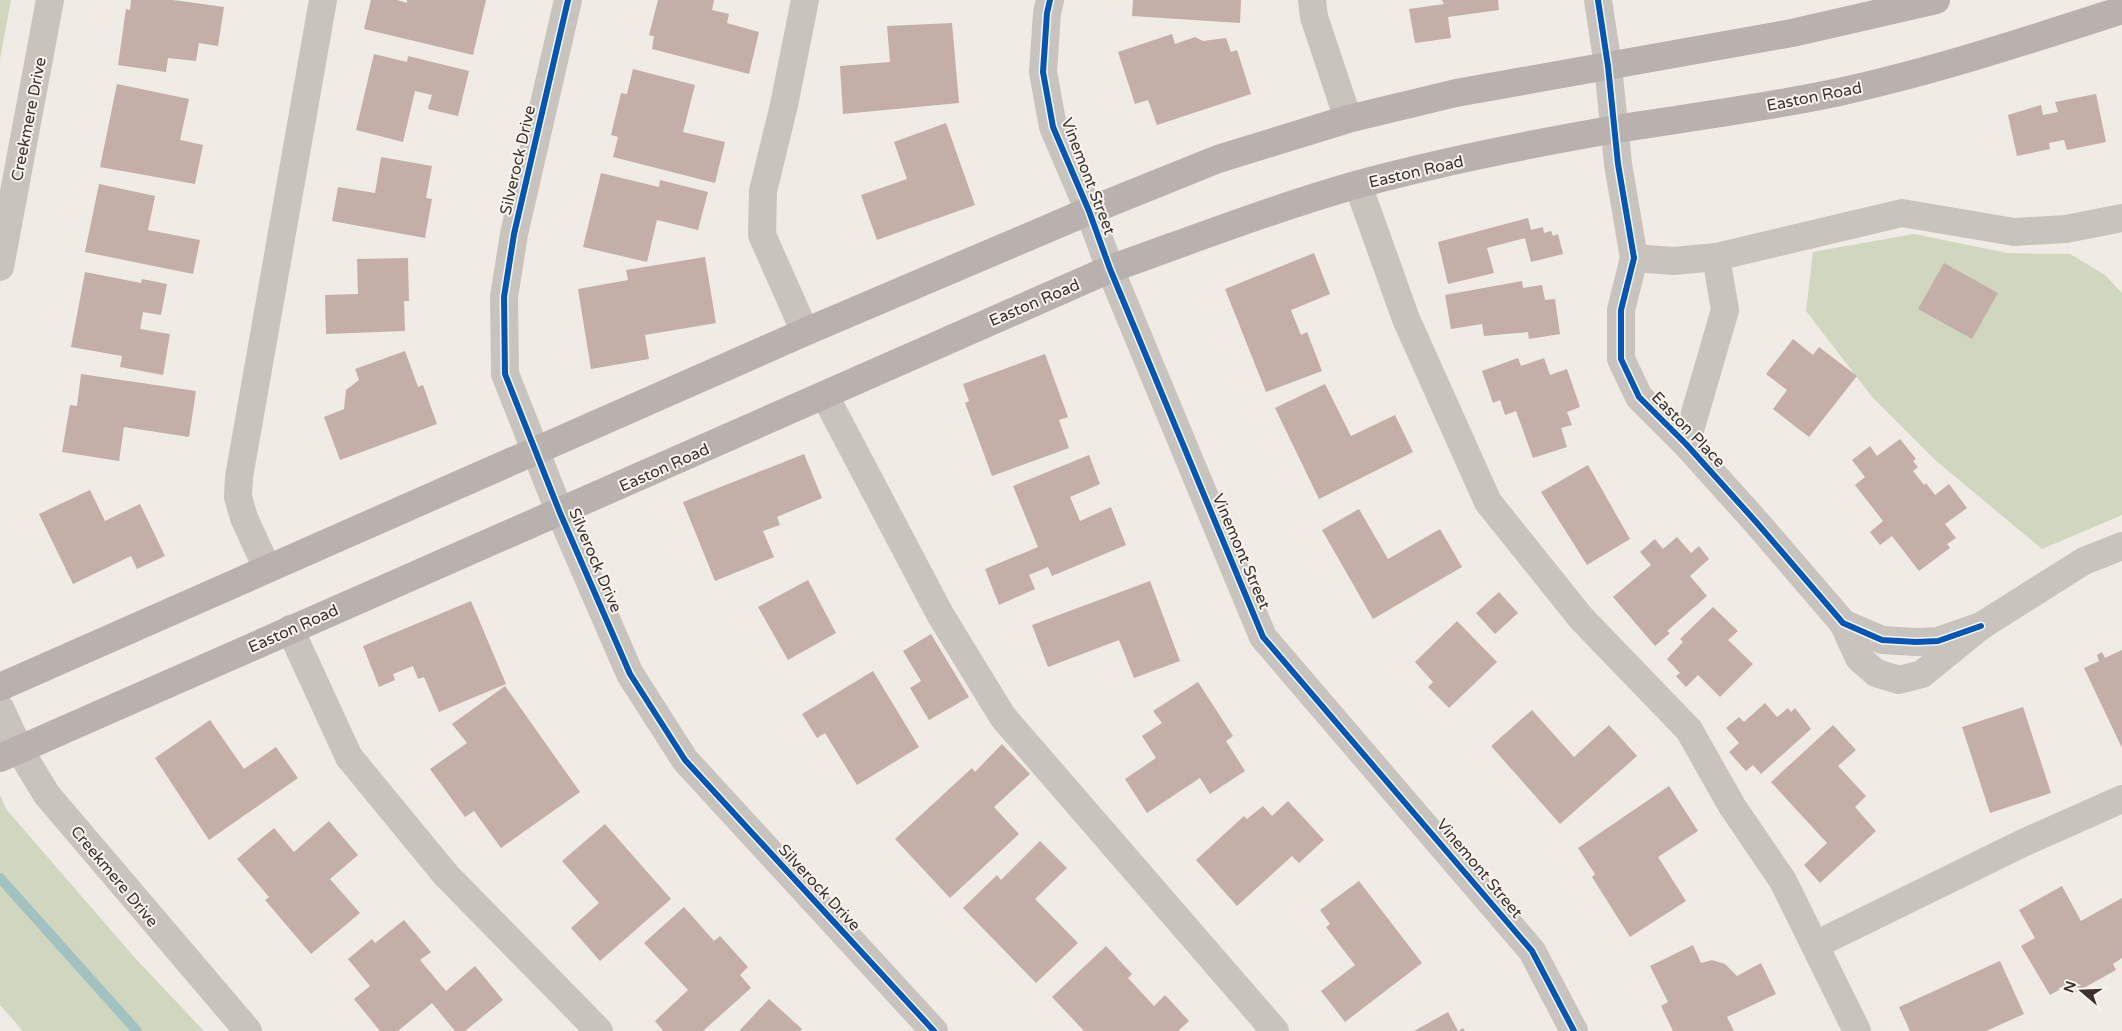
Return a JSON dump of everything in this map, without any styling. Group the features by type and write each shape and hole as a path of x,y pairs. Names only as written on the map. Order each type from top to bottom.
{"main road":[{"path":"0,687 805,332 1089,211 1218,159 1348,119 1456,93 1792,33 1936,0"},
{"name":"Easton Road","path":"9,753 825,396 946,340 1110,269 1234,225 1358,185 1462,160 1614,130 1737,111 1848,90 1916,73 2122,10"}],"street":[{"name":"Creekmere Drive","path":"0,267 50,0"},
{"path":"267,568 244,518 238,497 239,477 323,0"},
{"name":"Silverock Drive","path":"568,0 514,234 504,297 505,374 560,512 630,674 685,760 934,1031"},
{"path":"805,0 784,105 763,191 762,235 805,332"},
{"name":"Vinemont Street","path":"1050,0 1047,13 1043,72 1053,127 1263,637 1532,951 1574,1031"},
{"path":"1312,0 1314,17 1348,119"},
{"name":"Easton Place","path":"1598,0 1608,66 1618,164 1634,258 1621,310 1621,359 1639,397 1686,444 1843,623 1859,658 1876,673 1899,680 1922,674 1980,626 2084,561 2122,546"},
{"path":"1358,185 1406,320 1488,502 1581,618 1689,730 1732,806 1783,880 1857,1031"},
{"path":"1634,258 1674,260 1716,257 1902,213 2014,232 2066,229 2122,218"},
{"name":"Easton Place","path":"1686,444 1724,310 1716,257"},
{"path":"825,396 941,616 1003,717 1274,1031"},
{"name":"Easton Place","path":"1843,623 1882,640 1916,642 1938,641 1980,626"},
{"path":"290,629 349,757 446,875 599,1031"},
{"name":"Creekmere Drive","path":"0,708 9,753 248,1031"},
{"path":"1815,945 2024,843 2122,800"}],"green space":[{"path":"0,0 11,0 0,59"},
{"path":"1914,234 2007,253 2070,254 2105,275 2122,293 2122,515 2042,549 1935,460 1873,398 1806,311 1813,252"},
{"path":"0,795 6,809 135,958 204,1031 23,1031 0,1005"}],"building":[{"path":"131,0 173,0 224,7 218,46 199,43 196,61 168,58 166,72 118,65 126,9 130,10"},
{"path":"371,0 397,0 407,3 407,0 486,0 473,55 364,29"},
{"path":"658,0 714,0 712,10 729,14 727,23 759,32 749,74 652,49 654,36 649,35"},
{"path":"1133,0 1241,0 1240,23 1132,16"},
{"path":"1442,0 1498,0 1499,10 1448,17 1451,38 1415,43 1409,9 1444,4"},
{"path":"952,23 959,103 843,114 840,66 890,62 887,26"},
{"path":"1172,34 1175,44 1195,37 1203,41 1226,38 1231,52 1237,50 1251,94 1157,125 1148,100 1135,104 1118,52"},
{"path":"374,54 407,62 408,56 469,71 458,116 428,109 432,95 415,91 403,142 356,130"},
{"path":"633,69 695,85 683,132 725,142 715,183 613,157 618,137 611,135 621,93 627,94"},
{"path":"117,84 189,99 180,140 203,145 195,184 100,167"},
{"path":"2096,94 2106,142 2067,150 2064,140 2049,143 2050,149 2017,156 2008,115 2041,105 2043,115 2058,112 2055,102"},
{"path":"946,123 975,205 877,240 861,195 907,179 894,142"},
{"path":"381,157 432,166 426,198 432,199 425,238 332,221 338,187 375,193"},
{"path":"601,173 659,187 660,180 708,192 698,230 657,220 647,262 583,247"},
{"path":"99,184 155,196 148,230 200,240 193,274 85,252"},
{"path":"1528,218 1531,230 1543,227 1544,233 1551,231 1553,236 1558,234 1563,254 1531,262 1525,238 1487,248 1494,273 1448,284 1438,242"},
{"path":"1314,253 1330,294 1291,310 1301,335 1307,332 1322,371 1266,392 1225,289"},
{"path":"705,257 716,323 645,335 649,359 591,369 578,289 628,280 626,270"},
{"path":"408,258 409,301 404,301 405,331 326,334 325,295 358,294 357,259"},
{"path":"1944,263 1998,293 1972,339 1918,309"},
{"path":"85,272 141,283 142,279 167,284 161,315 143,312 140,329 170,334 163,375 120,367 122,356 71,347"},
{"path":"1522,281 1523,288 1542,285 1545,300 1555,299 1560,334 1529,339 1528,332 1484,336 1482,324 1451,329 1445,295"},
{"path":"1793,339 1813,355 1819,347 1857,376 1809,437 1773,409 1787,390 1766,374"},
{"path":"405,351 418,387 423,385 437,424 340,460 324,417 344,409 346,390 359,380 355,369"},
{"path":"1045,354 1068,417 1059,420 1069,448 992,476 965,403 969,401 963,384"},
{"path":"1518,358 1521,366 1544,358 1550,375 1567,369 1580,407 1567,412 1572,425 1561,428 1567,447 1533,458 1516,411 1505,415 1500,400 1493,403 1482,371"},
{"path":"81,374 196,391 189,437 124,427 119,461 62,452 70,405 77,406"},
{"path":"1325,384 1351,436 1395,415 1413,452 1319,499 1275,408"},
{"path":"1900,439 1916,459 1913,461 1918,467 1913,471 1924,485 1926,483 1935,495 1949,484 1967,508 1945,524 1956,538 1947,544 1950,548 1919,571 1892,536 1880,545 1870,532 1883,521 1855,485 1865,477 1852,460 1870,446 1877,456"},
{"path":"804,454 822,498 777,517 780,525 763,531 774,557 715,581 683,502"},
{"path":"1089,455 1100,484 1070,497 1080,521 1111,507 1126,545 1052,576 1048,567 1029,575 1035,589 999,605 985,569 1038,547 1013,486"},
{"path":"1588,465 1630,539 1587,565 1541,492"},
{"path":"90,490 105,521 140,504 165,556 137,569 131,556 73,584 39,514"},
{"path":"1359,509 1388,559 1440,529 1462,567 1373,619 1322,530"},
{"path":"1677,537 1691,553 1699,546 1709,559 1690,576 1707,596 1667,631 1670,633 1655,646 1613,597 1651,565 1640,552 1655,539 1663,549"},
{"path":"808,580 836,633 788,660 758,607"},
{"path":"1150,581 1180,661 1134,678 1119,640 1048,667 1032,625"},
{"path":"1499,592 1518,613 1495,634 1476,613"},
{"path":"471,601 506,684 439,712 424,677 418,679 413,666 393,674 395,680 379,687 363,646"},
{"path":"1713,607 1738,631 1728,640 1753,664 1720,697 1698,675 1686,687 1676,676 1680,673 1667,659 1683,642 1680,639"},
{"path":"1457,621 1497,662 1449,708 1428,687 1433,682 1415,662"},
{"path":"931,634 969,697 929,720 910,688 921,681 903,651"},
{"path":"2122,650 2122,748 2084,668 2099,661 2097,655 2102,652 2105,658"},
{"path":"873,671 919,747 857,785 825,733 817,738 802,714"},
{"path":"1198,682 1233,736 1226,741 1245,771 1210,794 1200,778 1147,813 1125,779 1156,758 1142,736 1162,723 1153,711"},
{"path":"505,686 580,792 501,848 474,811 465,817 430,769 467,743 452,724"},
{"path":"1765,703 1777,717 1788,708 1791,712 1795,708 1811,729 1761,774 1753,765 1746,771 1729,752 1739,743 1726,728 1739,717 1744,722"},
{"path":"2023,707 2051,793 1990,813 1962,727"},
{"path":"1532,710 1574,757 1609,725 1637,756 1560,824 1491,746"},
{"path":"210,720 244,769 276,747 298,778 209,840 155,758"},
{"path":"1833,725 1856,750 1838,766 1866,796 1855,807 1876,831 1820,883 1804,865 1827,843 1771,782"},
{"path":"1002,744 1030,774 994,807 1019,834 950,898 895,839 972,768 975,772"},
{"path":"1669,786 1698,831 1658,857 1686,901 1630,937 1592,877 1595,874 1578,848"},
{"path":"1288,801 1324,840 1299,863 1292,856 1237,906 1196,860 1244,816 1247,819 1263,806 1272,816"},
{"path":"329,821 358,855 330,879 360,913 311,954 265,900 269,897 237,859 274,828 294,852"},
{"path":"605,824 671,899 600,961 571,928 599,903 562,861"},
{"path":"1040,841 1067,868 1035,899 1078,943 1036,983 963,908 997,875 1001,880"},
{"path":"1359,881 1422,963 1345,1022 1321,991 1355,965 1326,927 1330,924 1320,910"},
{"path":"2062,886 2081,921 2122,898 2122,958 2113,964 2116,970 2071,995 2066,986 2050,995 2021,946 2035,938 2019,910"},
{"path":"684,907 714,941 720,936 748,967 740,975 751,988 703,1031 663,1031 655,1021 688,990 644,943"},
{"path":"404,920 431,952 420,960 446,991 475,966 503,1000 465,1031 455,1031 432,1003 398,1031 380,1031 354,999 370,986 348,959 372,939 375,943"},
{"path":"1693,945 1701,963 1712,960 1725,964 1737,976 1761,963 1776,994 1727,1017 1734,1031 1673,1031 1661,1006 1668,1002 1650,966"},
{"path":"1106,946 1132,974 1128,978 1154,1006 1165,995 1189,1021 1178,1031 1084,1031 1052,997"},
{"path":"2000,961 2024,1014 1986,1031 1910,1031 1899,1007"},
{"path":"769,999 802,1029 800,1031 739,1031"},
{"path":"1448,1012 1458,1031 1414,1031"}],"waterway":[{"path":"0,878 137,1031"}],"cycle path":[{"path":"568,0 514,234 504,297 505,374 560,513 630,674 685,760 934,1031"},
{"path":"1050,0 1047,13 1043,72 1053,127 1263,637 1532,951 1574,1031"},
{"path":"1598,0 1608,66 1618,164 1634,258 1621,310 1621,359 1639,397 1686,444 1843,623 1882,640 1916,642 1938,641 1981,626"}]}
